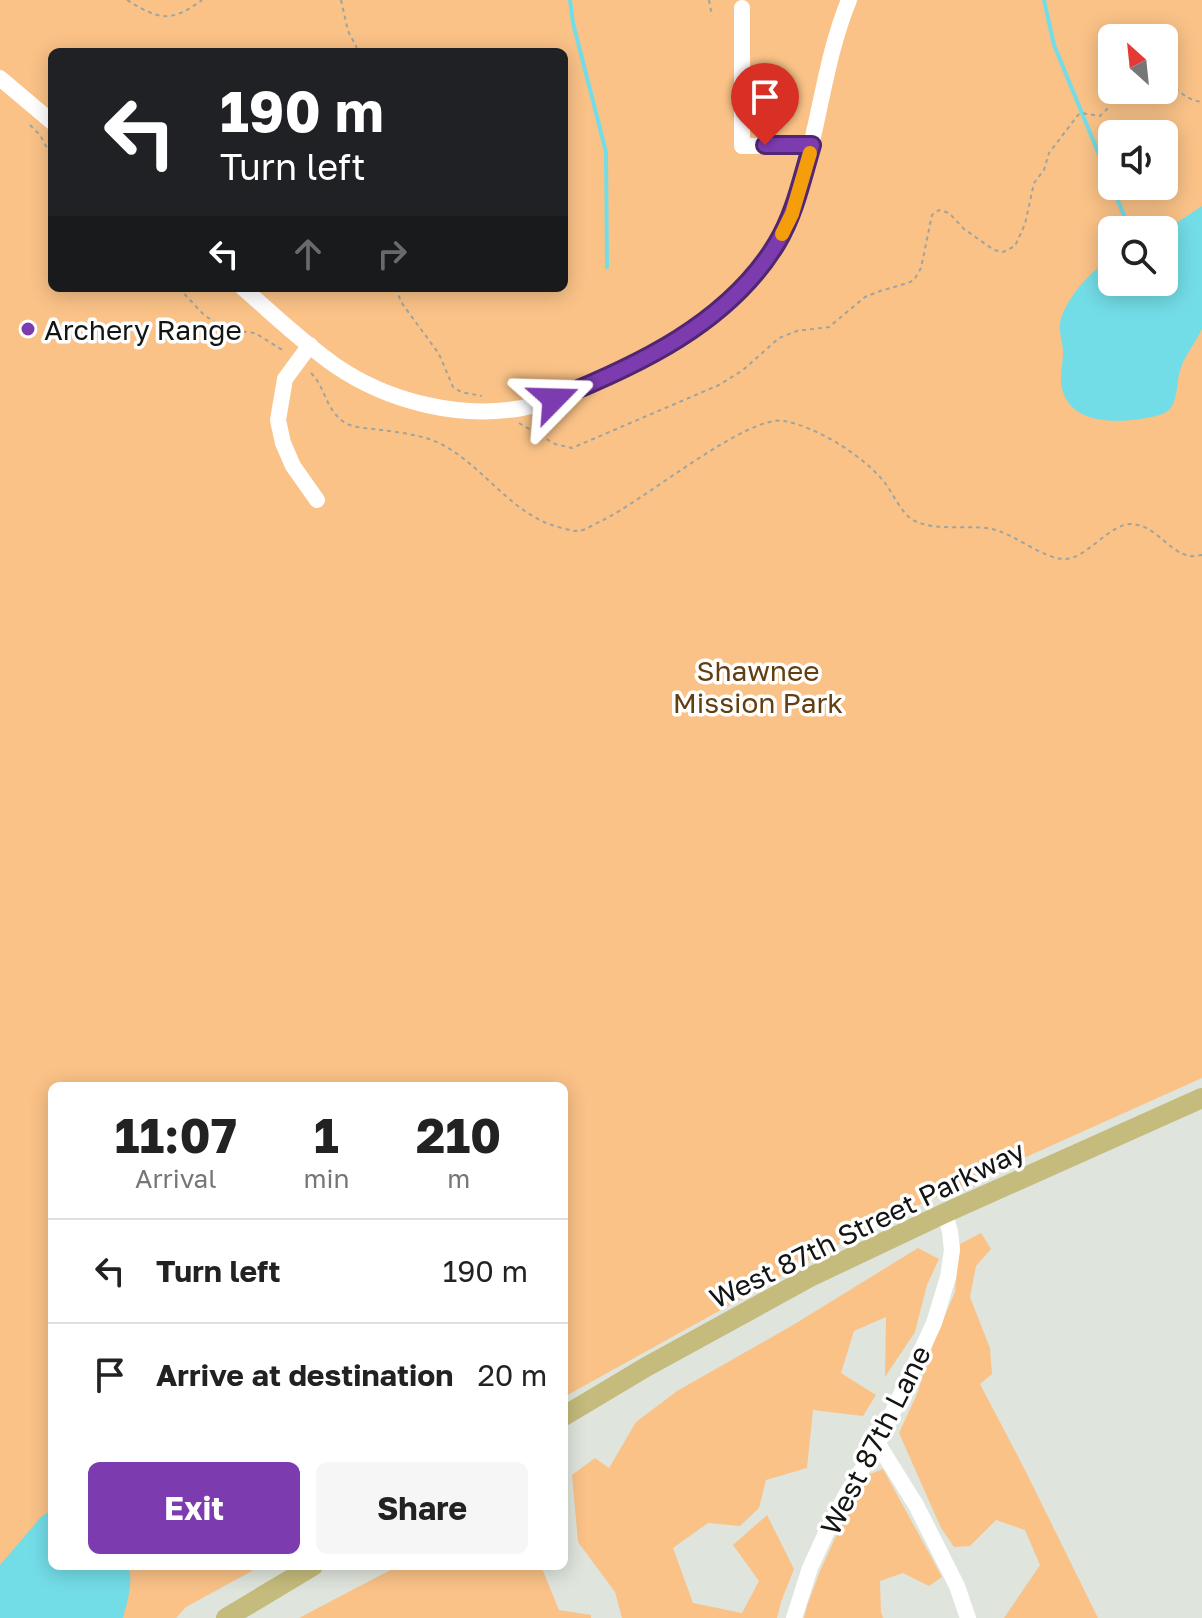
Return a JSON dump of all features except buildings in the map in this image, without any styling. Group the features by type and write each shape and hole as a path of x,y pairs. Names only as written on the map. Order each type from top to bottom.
{"main road":[{"name":"West 87th Street Parkway","path":"568,1414 810,1277 1202,1098"},
{"path":"226,1618 306,1570"}],"street":[{"path":"248,292 337,366 398,397 434,407 476,411 521,408 587,386 665,346 706,319 732,298 777,243 792,214 812,145 831,55 849,0"},
{"path":"742,8 742,146 812,145"},
{"path":"0,78 48,119"},
{"path":"310,345 285,379 278,420 293,466 317,500"},
{"name":"West 87th Lane","path":"794,1618 810,1568 827,1531 878,1444 934,1323 948,1277 952,1250 945,1213"},
{"path":"878,1444 930,1532 957,1586 968,1618"}],"path":[{"path":"127,0 165,17 182,13 202,0"},
{"path":"341,0 348,31 356,48"},
{"path":"709,0 712,16"},
{"path":"1178,90 1194,101 1202,102"},
{"path":"397,292 401,302 439,354 453,387 492,400 520,424 563,447 572,448 719,385 743,370 779,338 797,331 829,327 865,297 914,280 924,262 932,215 939,210 949,213 964,229 994,250 1003,252 1011,249 1023,233 1034,183 1044,170 1049,153 1059,138 1081,113 1100,116 1108,104"},
{"path":"26,120 48,150"},
{"path":"183,292 204,315 227,330 255,333 298,361 317,379 328,406 345,423 424,437 444,446 510,500 544,523 578,532 614,515 739,434 775,419 799,424 836,442 884,481 912,520 929,526 994,529 1046,554 1066,559 1083,552 1111,531 1131,523 1152,530 1191,557 1202,555"}],"green space":[{"name":"Shawnee Mission Park","path":"0,0 1202,0 1202,1078 870,1227 568,1395 568,1082 48,1082 48,1570 254,1570 186,1607 176,1618 0,1618"},
{"path":"981,1233 991,1249 976,1266 970,1297 990,1348 992,1374 980,1384 1098,1618 1004,1618 1040,1565 1025,1530 996,1520 970,1546 954,1547 941,1528 899,1433 955,1292 960,1244"},
{"path":"918,1248 939,1259 927,1285 915,1332 885,1377 886,1317 854,1331 841,1373 876,1395 863,1416 813,1410 807,1468 766,1480 759,1508 740,1526 708,1523 673,1548 693,1603 742,1613 759,1581 733,1545 767,1515 794,1569 777,1618 622,1618 615,1592 578,1542 572,1475 595,1458 609,1468 636,1422 677,1391 793,1325"},
{"path":"883,1469 942,1577 929,1586 903,1573 880,1581 883,1618 804,1618 837,1534 870,1474"},
{"path":"390,1570 543,1570 559,1610 591,1615 591,1618 299,1618"}],"water":[{"path":"1202,206 1202,328 1182,365 1172,406 1158,416 1129,420 1105,420 1083,414 1067,400 1061,385 1063,353 1060,323 1067,305 1098,268 1098,296 1178,296 1178,222"},
{"path":"48,1512 48,1570 129,1570 130,1585 123,1618 0,1618 0,1565"}],"waterway":[{"path":"570,0 606,152 607,267"},
{"path":"1044,0 1054,45 1124,216"}],"slow traffic":[{"path":"782,234 792,214 810,153"}],"place":[{"name":"Archery Range","path":"28,329"}],"route":[{"path":"554,399 587,386 665,346 732,298 757,271 792,214 812,145 765,145"}]}
